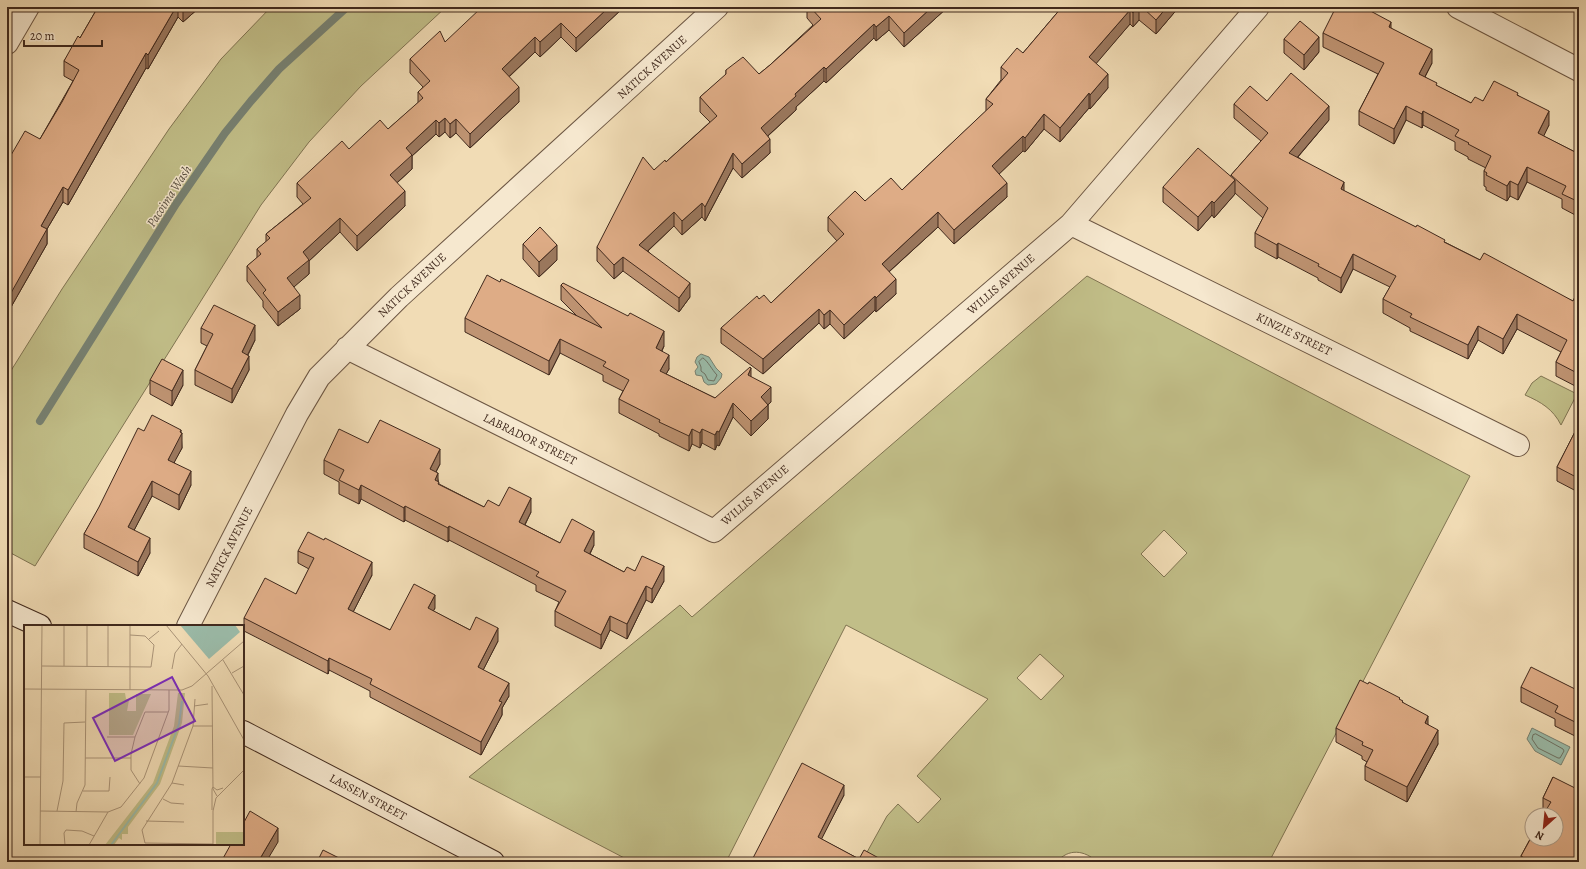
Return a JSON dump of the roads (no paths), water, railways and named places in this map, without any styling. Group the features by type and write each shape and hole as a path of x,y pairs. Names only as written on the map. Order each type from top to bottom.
{"street":[{"path":"7,43 28,7"},
{"name":"NATICK AVENUE","path":"189,625 297,414 318,377 399,297 717,7"},
{"name":"WILLIS AVENUE","path":"714,531 1071,224 1258,7"},
{"path":"1458,7 1579,70"},
{"name":"KINZIE STREET","path":"1071,224 1518,444"},
{"name":"LABRADOR STREET","path":"346,348 714,531"},
{"path":"7,611 38,625"},
{"name":"LASSEN STREET","path":"244,733 493,862"}],"water":[{"path":"701,354 709,357 722,374 721,378 716,384 708,385 704,382 702,376 696,375 695,371 698,367 695,362 697,357"},
{"path":"1532,728 1570,747 1561,765 1535,751 1527,739"}],"waterway":[{"name":"Pacoima Wash","path":"40,421 176,204 225,133 279,69 347,7"}]}
